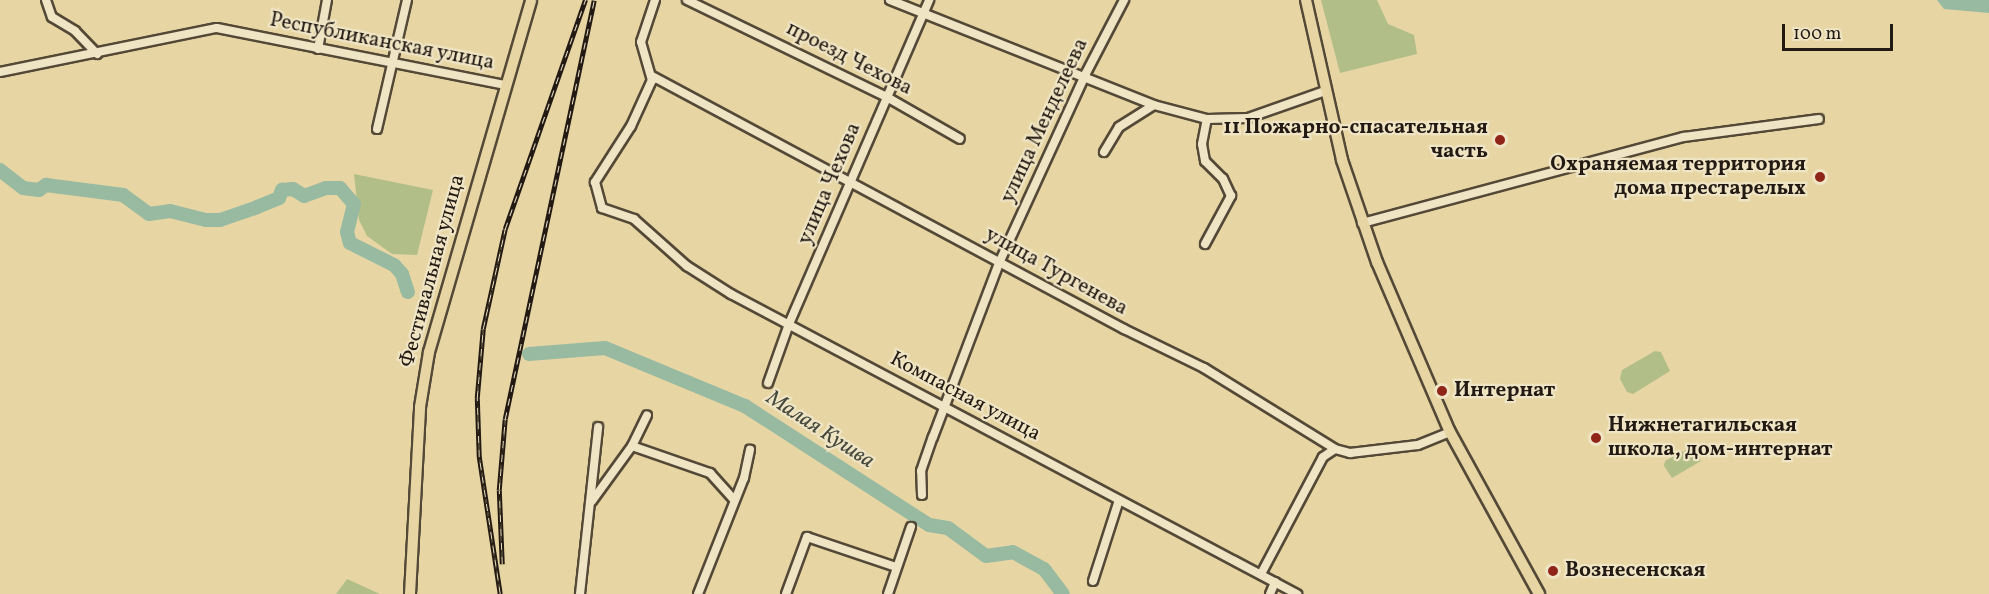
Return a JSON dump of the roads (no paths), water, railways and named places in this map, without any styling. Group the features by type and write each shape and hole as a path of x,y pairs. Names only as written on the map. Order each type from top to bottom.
{"main road":[{"name":"Фестивальная улица","path":"410,594 420,407 429,352 504,85 531,0"},
{"path":"1306,0 1325,91 1362,223 1426,382 1450,432 1539,594"}],"street":[{"path":"45,0 52,17 75,31 96,54"},
{"path":"318,49 327,0"},
{"path":"377,129 407,0"},
{"path":"652,76 641,42 655,0"},
{"name":"проезд Чехова","path":"687,0 885,96 960,138"},
{"path":"890,0 1085,75 1154,105 1207,119 1248,118 1325,91"},
{"name":"улица Чехова","path":"768,383 789,324 921,12 929,0"},
{"name":"улица Менделеева","path":"922,495 921,471 1000,261 1085,75 1124,0"},
{"name":"Республиканская улица","path":"96,54 217,28 504,85"},
{"path":"0,72 96,54"},
{"name":"улица Тургенева","path":"652,76 1124,329 1204,368 1335,449 1350,453 1418,445 1450,432"},
{"name":"Компасная улица","path":"652,76 631,126 595,182 602,208 640,224 687,266 789,324 1297,594"},
{"path":"1104,152 1119,127 1154,105"},
{"path":"1362,223 1684,137 1809,117 1819,119"},
{"path":"1204,244 1231,196 1223,179 1205,161 1202,144 1207,119"},
{"path":"592,501 632,446 647,416"},
{"path":"580,594 592,501 598,427"},
{"path":"632,446 710,473 734,500"},
{"path":"1261,574 1323,457 1335,449"},
{"path":"698,594 744,478 750,450"},
{"path":"1093,581 1119,500"},
{"path":"888,594 911,527"},
{"path":"786,594 807,537 896,567"},
{"path":"1270,594 1275,582"}],"waterway":[{"name":"Малая Кушва","path":"0,170 23,188 39,190 46,185 123,195 149,214 170,211 206,220 220,220 257,207 279,198 282,190 293,189 304,196 326,188 340,188 354,204 347,232 350,243 394,265 402,274 408,292"},
{"name":"Малая Кушва","path":"529,354 605,348 745,406 929,525 948,528 986,556 1013,552 1044,569 1063,594"}],"railway":[{"path":"500,594 479,457 477,398 483,329 505,229 585,0"},
{"path":"502,564 499,490 505,419 594,0"}],"place":[{"name":"11 Пожарно-спасательная часть","path":"1500,140"},
{"name":"Охраняемая территория дома престарелых","path":"1820,177"},
{"name":"Интернат","path":"1442,391"},
{"name":"Нижнетагильская школа, дом-интернат","path":"1596,438"},
{"name":"Вознесенская","path":"1553,571"}]}
